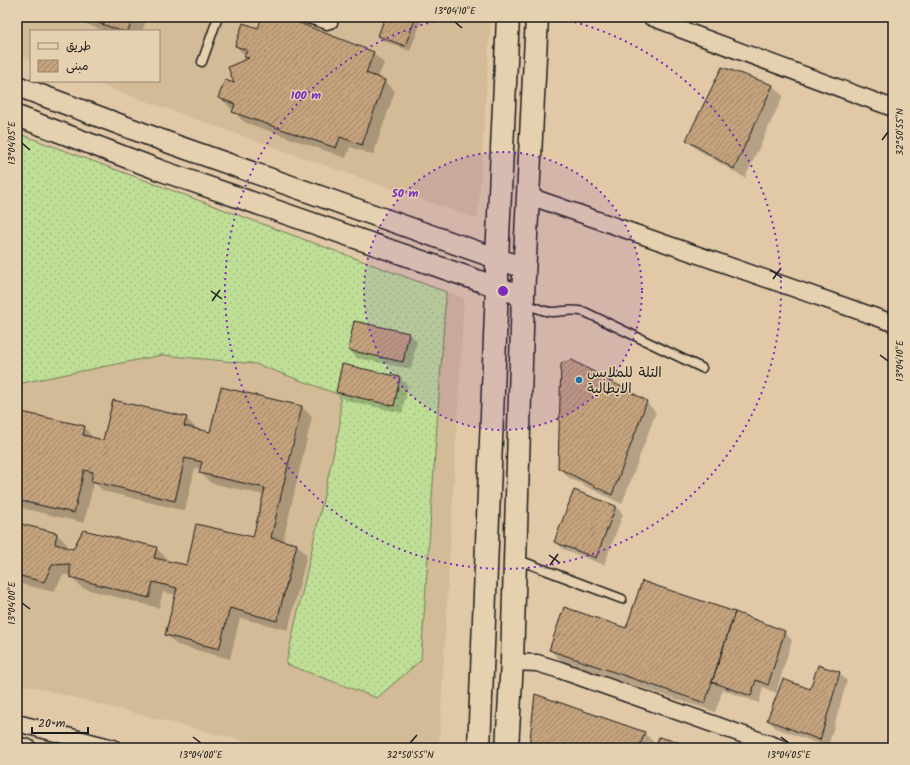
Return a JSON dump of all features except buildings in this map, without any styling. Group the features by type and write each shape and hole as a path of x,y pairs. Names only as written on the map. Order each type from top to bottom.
{"main road":[{"path":"479,748 497,259 508,17"},
{"path":"507,748 512,662 524,268 529,196 537,17"}],"street":[{"path":"651,17 675,22 893,108"},
{"path":"17,86 182,148 524,268"},
{"path":"17,116 162,170 497,287 523,299"},
{"path":"529,196 893,323"},
{"path":"512,662 537,663 560,670 781,748"},
{"path":"17,723 112,748"},
{"path":"17,745 28,748"}],"lane":[{"path":"202,62 218,17"},
{"path":"302,17 327,25 333,23 335,17"},
{"path":"523,299 542,309 552,312 575,309 585,312 702,368"},
{"path":"515,559 622,599"}],"shaded area":[{"path":"17,17 491,17 478,219 92,82 160,82 160,30 30,30 30,60 17,55"},
{"path":"17,133 464,298 439,748 271,748 17,683"}],"green space":[{"path":"17,133 446,292 421,660 377,698 286,664 340,424 340,395 256,364 162,355 17,384"}],"place":[{"name":"التلة للملابس الايطالية","path":"579,380"}]}
